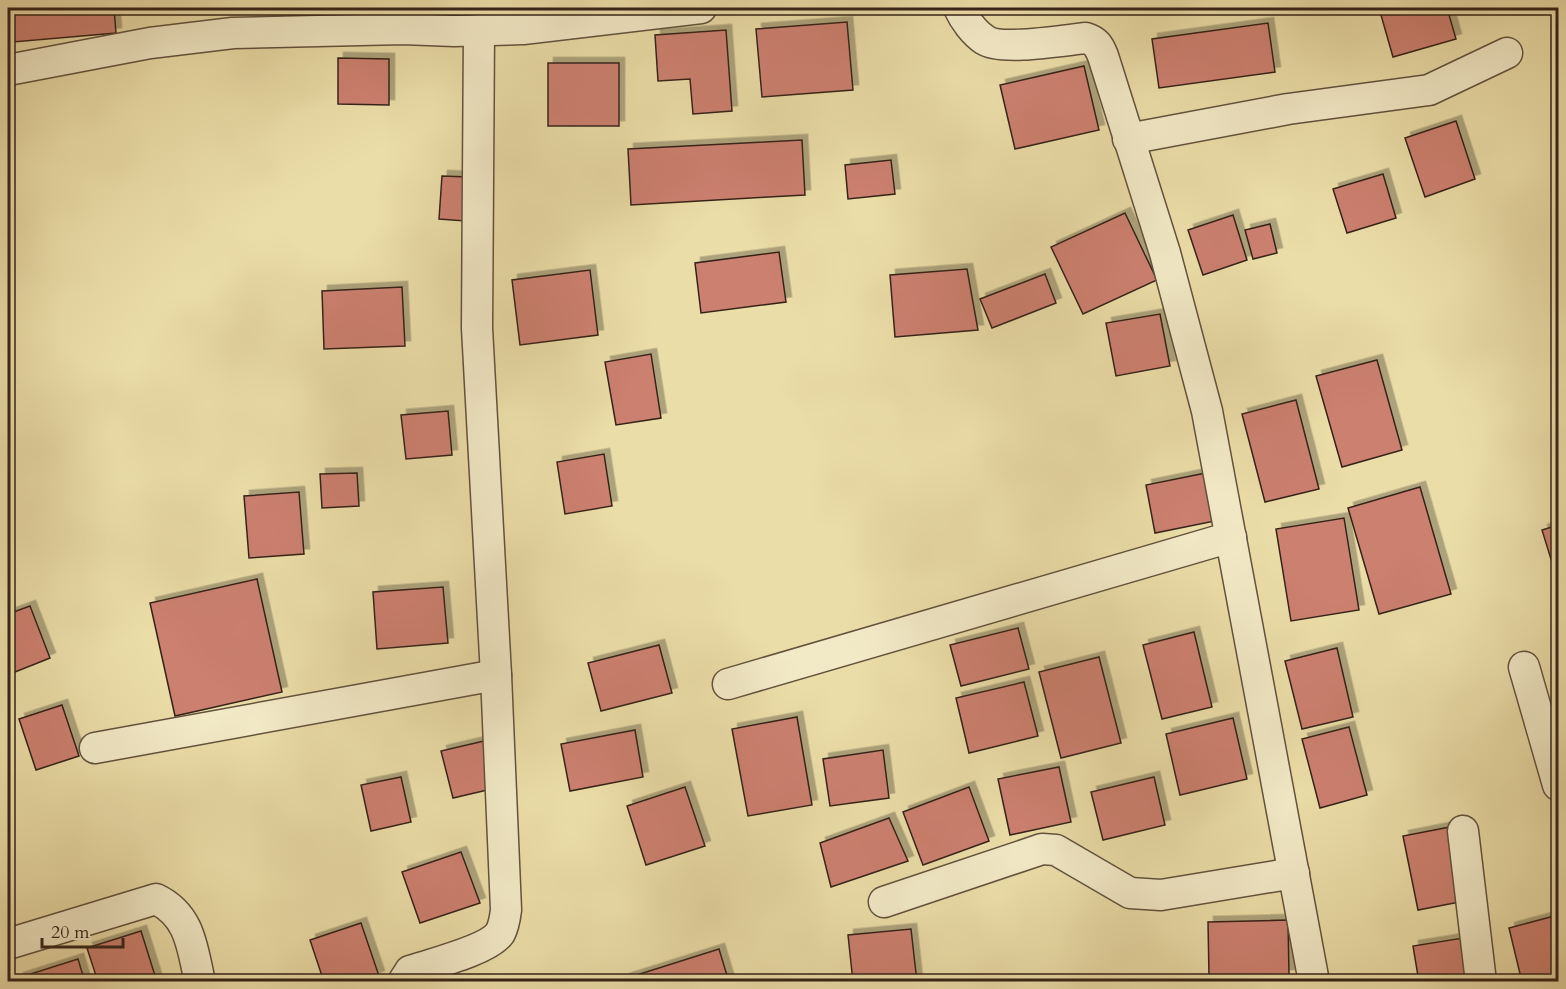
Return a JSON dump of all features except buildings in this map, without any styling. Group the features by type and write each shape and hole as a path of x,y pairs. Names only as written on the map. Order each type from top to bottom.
{"street":[{"path":"8,70 150,43 233,33 523,29 701,8"},
{"path":"959,8 964,19 985,41 1000,45 1086,38 1098,45 1165,253 1207,411 1314,981"},
{"path":"403,981 410,970 486,946 499,935 504,924 506,910 477,328 479,30"},
{"path":"1128,140 1288,109 1429,90 1507,53"},
{"path":"728,684 1231,537"},
{"path":"1524,667 1558,785"},
{"path":"94,748 496,675"},
{"path":"1463,831 1480,981"},
{"path":"885,902 1042,849 1056,850 1130,892 1142,894 1161,895 1294,873"},
{"path":"8,944 156,899 169,905 186,927 200,981"}]}
